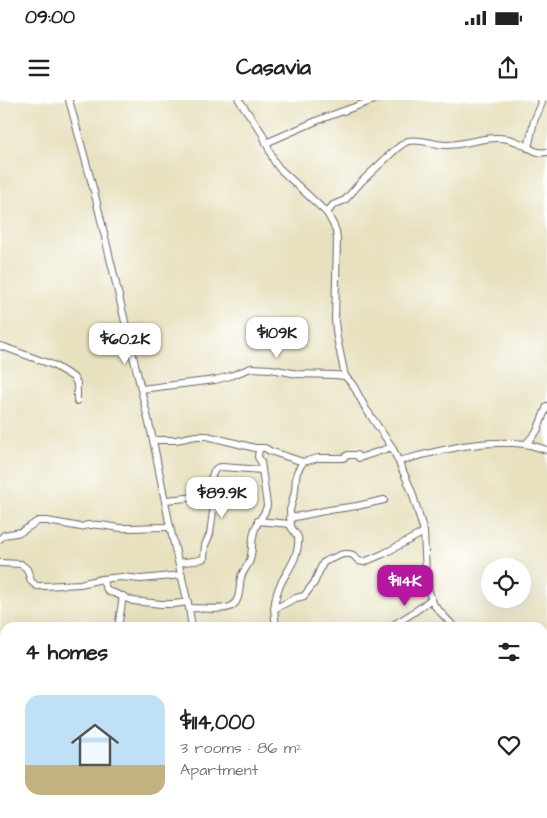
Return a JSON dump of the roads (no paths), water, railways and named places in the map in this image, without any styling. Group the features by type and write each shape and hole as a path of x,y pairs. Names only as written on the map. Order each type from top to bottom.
{"street":[{"path":"69,100 95,195 153,440 191,622"},
{"path":"238,100 262,133 279,168 327,213 336,231 335,321 345,376 392,447 399,461 412,492 424,532 428,592 438,610 449,622"},
{"path":"266,143 321,119 374,100"},
{"path":"528,148 534,121 542,103 541,100"},
{"path":"327,213 332,205 345,200 395,150 409,141 448,145 485,138 506,139 523,144 538,153 547,152"},
{"path":"0,346 53,365 73,377 77,383 77,401"},
{"path":"141,389 215,380 251,368 271,369 298,374 345,376"},
{"path":"526,444 537,431 547,406"},
{"path":"153,440 176,440 207,436 259,449 265,448 303,462 318,458 343,458 348,455 357,455 359,458 392,447"},
{"path":"399,461 464,445 482,443 526,444 547,450"},
{"path":"102,579 109,592 133,601 222,608 234,605 240,589 241,578 250,560 252,540 258,521 264,514 267,505 261,462 258,457 259,449"},
{"path":"276,622 275,601 298,548 298,537 293,531 290,521 290,510 297,472 303,462"},
{"path":"179,563 199,561 204,558 205,545 211,529 213,498 210,481 214,471 222,467 262,470"},
{"path":"166,500 197,497 213,498"},
{"path":"258,521 290,521 329,510 384,500"},
{"path":"0,538 4,535 21,532 33,524 43,521 81,527 85,525 119,528 170,526"},
{"path":"274,608 304,596 314,583 323,563 328,560 343,554 350,554 359,561 364,562 384,554 424,532"},
{"path":"0,564 16,563 24,566 30,574 31,581 37,586 80,584 121,577 142,579 182,574"},
{"path":"119,622 123,596"},
{"path":"399,622 413,614 431,599"}]}
